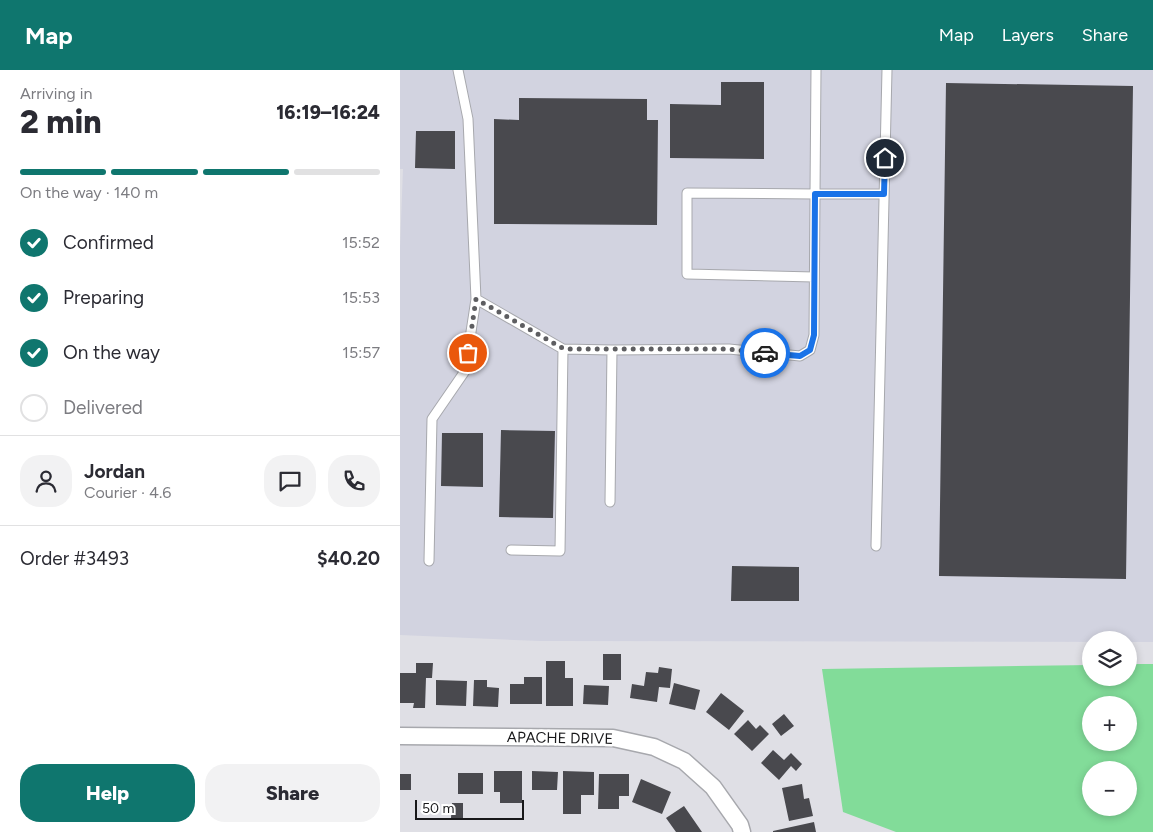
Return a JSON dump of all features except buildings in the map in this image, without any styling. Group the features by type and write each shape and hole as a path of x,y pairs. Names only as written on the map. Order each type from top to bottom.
{"street":[{"name":"APACHE DRIVE","path":"400,736 613,738 654,747 684,761 713,786 740,825 742,832"}],"lane":[{"path":"429,561 432,419 466,371 476,299 468,119 458,70"},
{"path":"476,299 564,349 728,349 800,356 810,350 814,335 816,70"},
{"path":"876,546 887,70"},
{"path":"814,277 687,274 687,193 884,194"},
{"path":"511,550 560,551 564,349"},
{"path":"610,502 612,350"}],"shaded area":[{"path":"400,70 1153,70 1153,642 1137,642 1137,631 1082,631 1082,642 540,641 400,635 400,247 403,169 400,169"}],"green space":[{"path":"1137,664 1153,664 1153,832 896,832 843,812 822,669 1082,665 1082,686 1137,686"}],"way so far":[{"path":"468,353 476,299 564,349 728,349 765,353"}],"route":[{"path":"765,353 800,356 810,350 814,335 815,194 884,194 885,158"}]}
